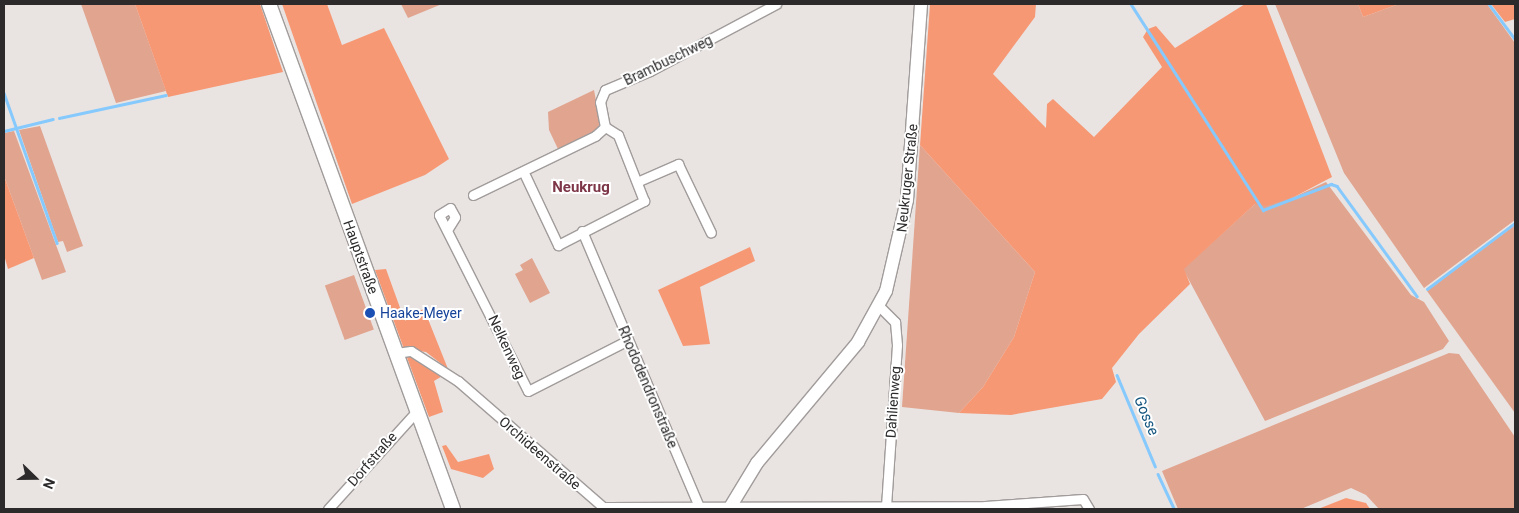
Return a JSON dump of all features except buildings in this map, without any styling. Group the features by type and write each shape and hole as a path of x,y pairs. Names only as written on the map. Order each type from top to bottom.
{"main road":[{"name":"Hauptstraße","path":"268,4 453,509"}],"street":[{"name":"Brambuschweg","path":"605,127 600,102 604,90 650,71 765,6 776,4"},
{"name":"Neukruger Straße","path":"729,508 757,462 858,342 879,306 894,269 907,200 921,4"},
{"path":"473,195 524,173 605,127 618,135 639,181 644,201 582,231 558,245 524,173"},
{"path":"639,181 678,164 711,232"},
{"name":"Nelkenweg","path":"447,230 528,390 628,340"},
{"name":"Rhododendronstraße","path":"582,231 699,506"},
{"name":"Dahlienweg","path":"879,306 895,322 897,345 886,506"},
{"name":"Orchideenstraße","path":"396,353 419,355 458,381 602,508 699,506 814,509 886,506 985,506 1083,499 1089,509"},
{"name":"Dorfstraße","path":"328,509 417,410"}],"shaded area":[{"path":"81,4 135,4 166,91 116,103"},
{"path":"135,4 260,4 283,72 168,97"},
{"path":"282,4 327,4 342,45 384,28 449,159 425,175 352,204"},
{"path":"401,4 442,4 408,18"},
{"path":"930,4 1036,4 1035,17 993,74 1046,128 1047,104 1053,99 1094,137 1162,67 1143,37 1148,29 1156,26 1175,48 1245,4 1266,4 1332,177 1294,197 1266,206 1255,204 1184,269 1190,284 1139,334 1112,368 1116,382 1102,399 1011,415 959,413 983,387 1014,337 1035,272 920,145"},
{"path":"1275,4 1358,4 1363,17 1399,4 1487,4 1515,43 1515,220 1424,288 1344,173"},
{"path":"1358,4 1399,4 1363,17"},
{"path":"1491,4 1515,4 1515,19 1505,22"},
{"path":"594,90 600,122 597,131 558,149 549,130 548,112"},
{"path":"40,126 83,246 67,252 63,241 58,242 19,130"},
{"path":"14,131 66,272 42,280 4,176 4,133"},
{"path":"920,145 1035,272 1014,337 983,387 959,413 902,407"},
{"path":"4,176 34,258 8,269 4,255"},
{"path":"1326,182 1411,295 1424,302 1449,341 1443,349 1265,421 1183,269 1255,204 1294,197"},
{"path":"1515,225 1515,413 1427,291"},
{"path":"750,247 755,261 700,287 710,344 683,346 658,290"},
{"path":"532,258 550,293 530,303 515,274 523,270 520,265"},
{"path":"386,269 403,316 424,309 448,369 426,352 404,349 375,270"},
{"path":"354,275 374,330 345,340 325,286"},
{"path":"1449,353 1459,354 1515,437 1515,509 1379,509 1366,495 1351,488 1301,509 1178,509 1162,471"},
{"path":"411,354 444,375 434,381 443,412 429,417 406,355"},
{"path":"446,445 458,462 489,454 494,469 483,478 451,469 442,446"},
{"path":"1346,498 1366,503 1370,509 1318,509"}],"waterway":[{"path":"1131,4 1263,210 1331,184 1337,186 1417,296"},
{"path":"1489,4 1515,39"},
{"path":"4,93 57,243"},
{"path":"59,118 166,95"},
{"path":"4,131 53,119"},
{"path":"1427,289 1515,223"},
{"name":"Gosse","path":"1117,375 1155,466"},
{"name":"Gosse","path":"1158,474 1174,509"}],"place":[{"name":"Haake-Meyer","path":"370,313"}],"district":[{"name":"Neukrug","path":"581,188"}]}
